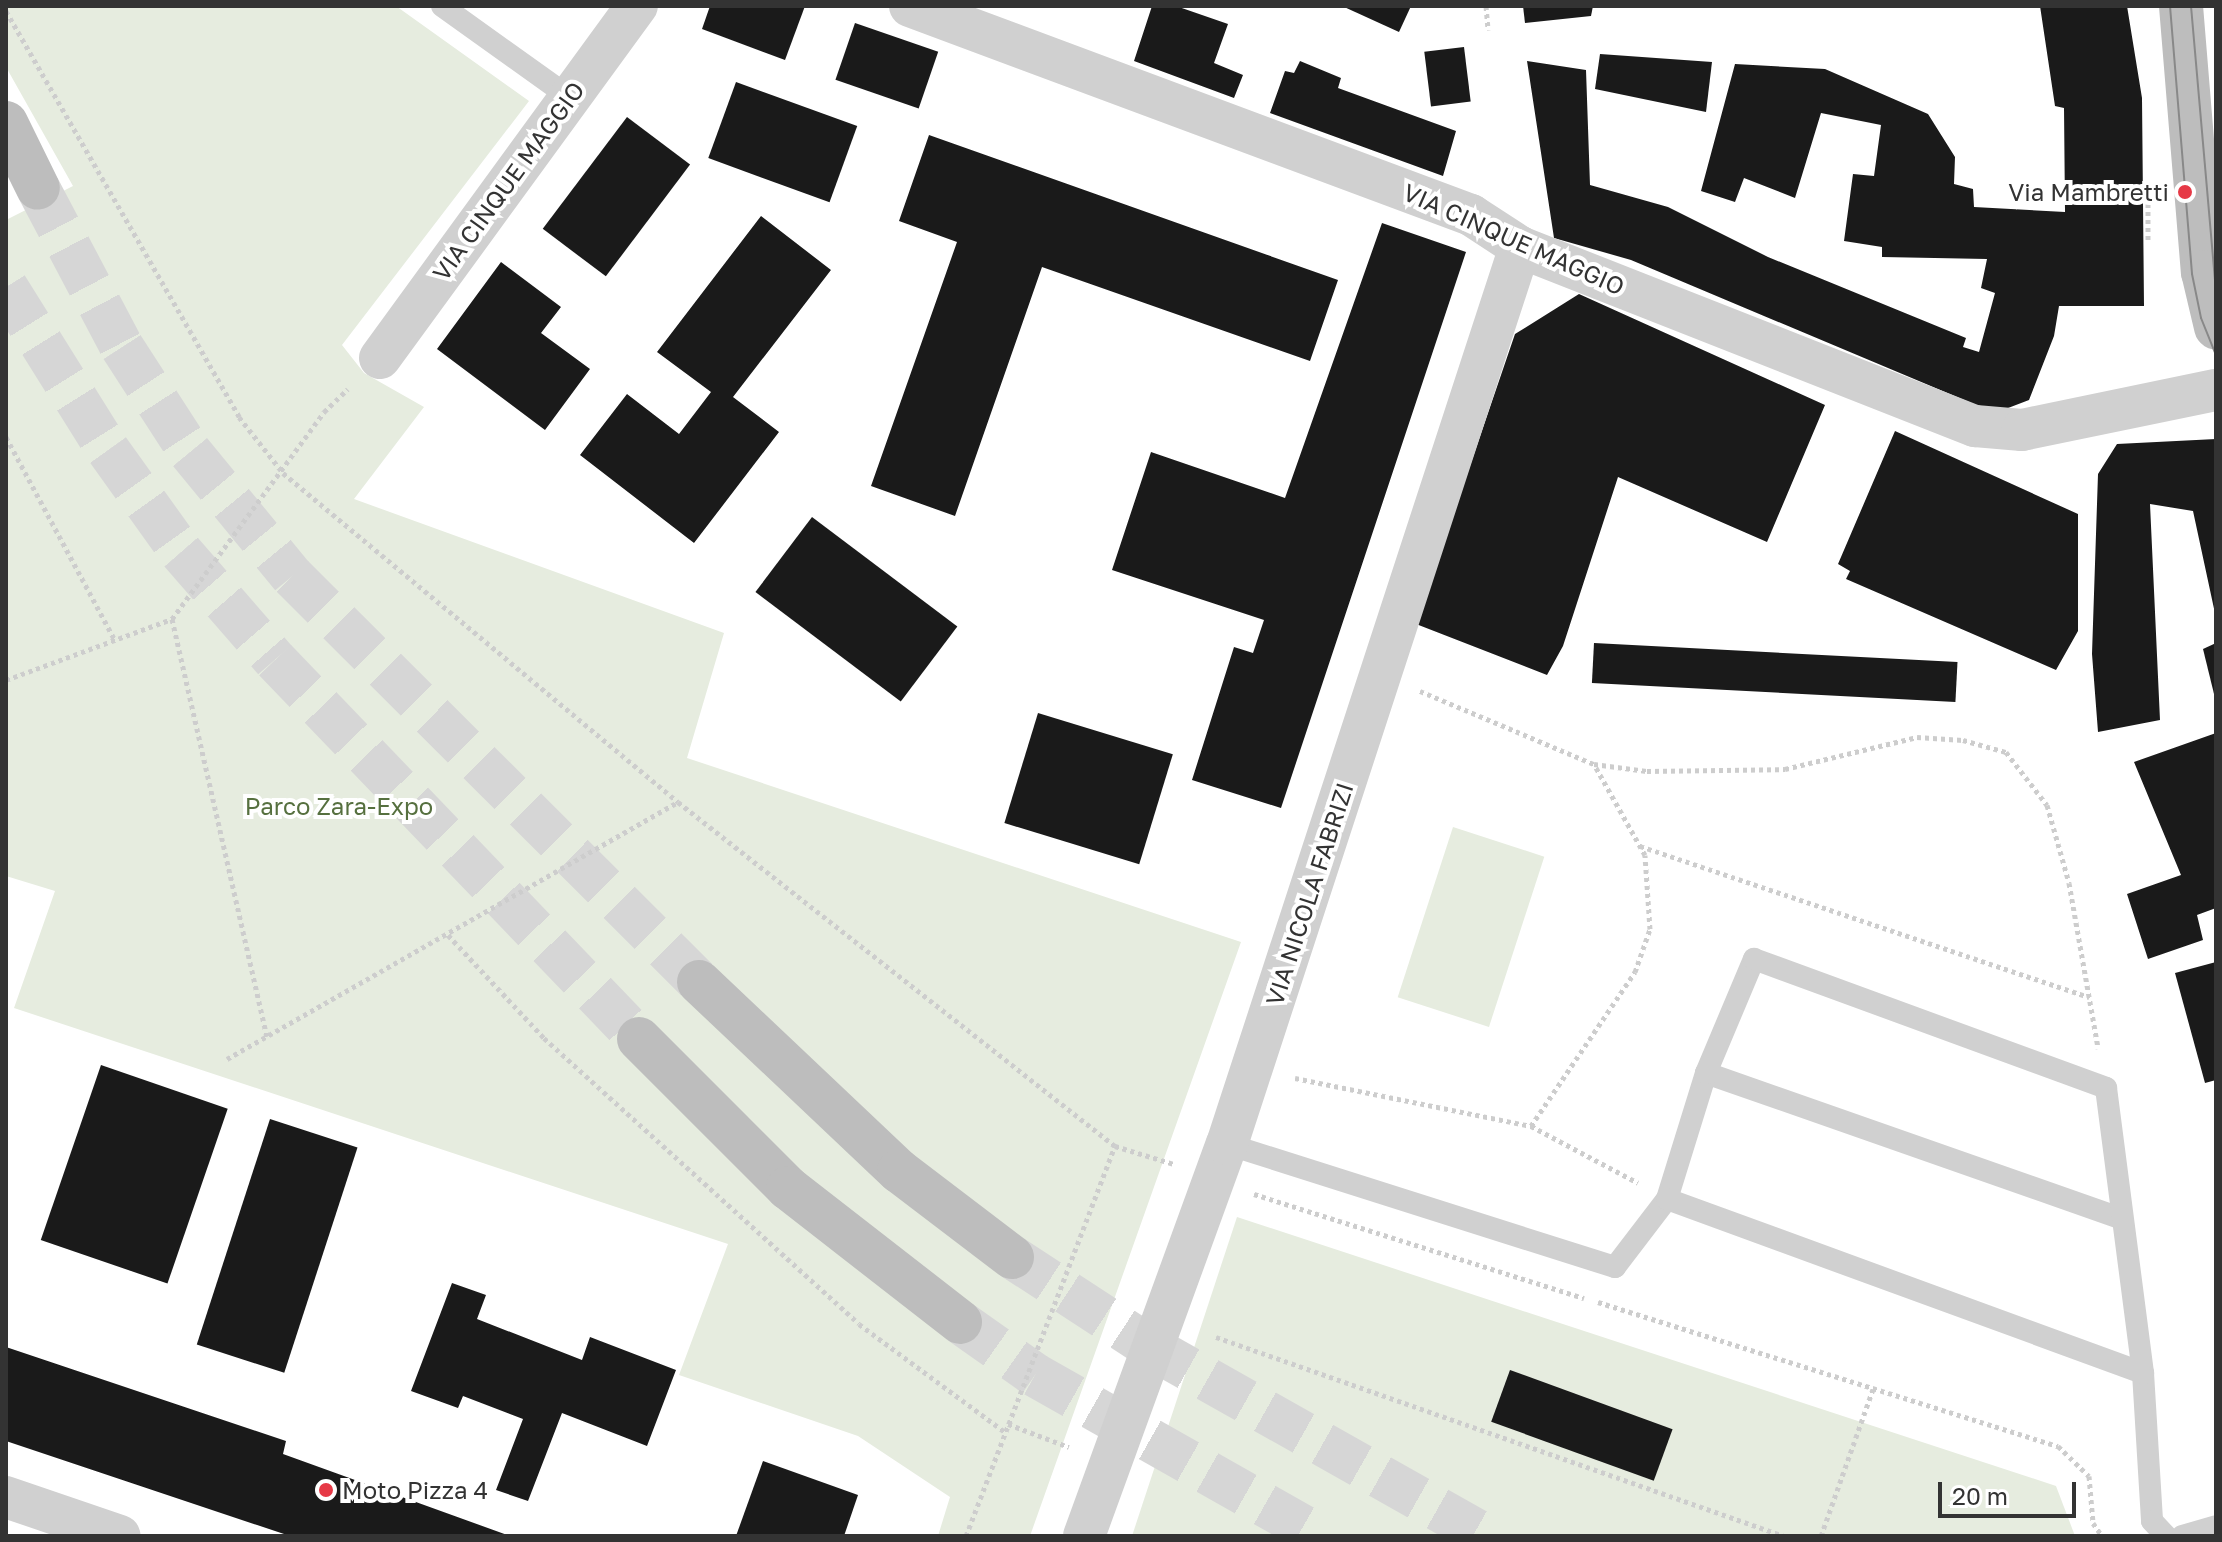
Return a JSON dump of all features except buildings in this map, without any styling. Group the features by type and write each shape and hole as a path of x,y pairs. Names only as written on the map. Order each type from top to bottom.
{"street":[{"name":"VIA CINQUE MAGGIO","path":"380,358 637,6"},
{"name":"VIA CINQUE MAGGIO","path":"910,6 1471,215 1520,247 1975,426 2022,430 2216,390"},
{"path":"2181,6 2216,327"},
{"path":"6,123 38,188"},
{"name":"VIA NICOLA FABRIZI","path":"1084,1536 1227,1144 1520,247"},
{"path":"699,982 899,1171 1012,1257"},
{"path":"639,1039 788,1188 960,1322"},
{"path":"6,1497 120,1536"}],"lane":[{"path":"442,6 569,97"},
{"path":"1227,1144 1615,1267 1667,1199 1706,1073 1754,959 2106,1088 2119,1218 2143,1373 2152,1521 2166,1536"},
{"path":"1706,1073 2119,1218"},
{"path":"1667,1199 2143,1373"},
{"path":"2182,1536 2216,1526"}],"path":[{"path":"1486,6 1488,30"},
{"path":"6,11 239,417 283,473 678,802 1115,1146 1175,1165"},
{"path":"6,680 172,619 283,473 324,412 380,358"},
{"path":"6,437 115,640"},
{"path":"172,619 267,1036"},
{"path":"1409,687 1594,764 1647,771 1785,769 1917,737 1963,740 2006,752 2047,805 2069,883 2106,1088"},
{"path":"1531,1126 1635,972 1650,929 1645,855 1594,764"},
{"path":"227,1059 678,802"},
{"path":"1640,846 2089,997"},
{"path":"448,935 544,1038 859,1324 1005,1432"},
{"path":"1252,1069 1531,1126 1667,1199"},
{"path":"977,1536 967,1534 1115,1146"},
{"path":"1263,1197 2068,1452 2089,1476 2093,1523 2102,1536"},
{"path":"1216,1337 1784,1536"},
{"path":"1821,1536 1873,1389"},
{"path":"1008,1424 1078,1451"}],"green space":[{"name":"Parco Zara-Expo","path":"6,6 396,6 529,101 342,345 364,373 424,407 354,499 724,633 687,758 1241,942 1030,1536 938,1536 950,1497 858,1436 679,1375 728,1244 14,1008 55,891 6,876 6,220 73,186 6,67"},
{"path":"1453,827 1544,857 1489,1027 1398,997"},
{"path":"1237,1217 2056,1486 2075,1536 1132,1536"}],"tunnel":[{"path":"38,188 122,347 190,452 292,576 699,982"},
{"path":"6,287 108,450 181,552 275,660 639,1039"},
{"path":"1012,1257 1150,1347 1486,1536"},
{"path":"960,1322 1035,1375 1319,1536"}],"tram line":[{"path":"2170,6 2192,274 2201,318 2216,355"},
{"path":"2191,6 2216,291"}],"place":[{"name":"Via Mambretti","path":"2185,192"},
{"name":"Moto Pizza 4","path":"326,1490"}]}
